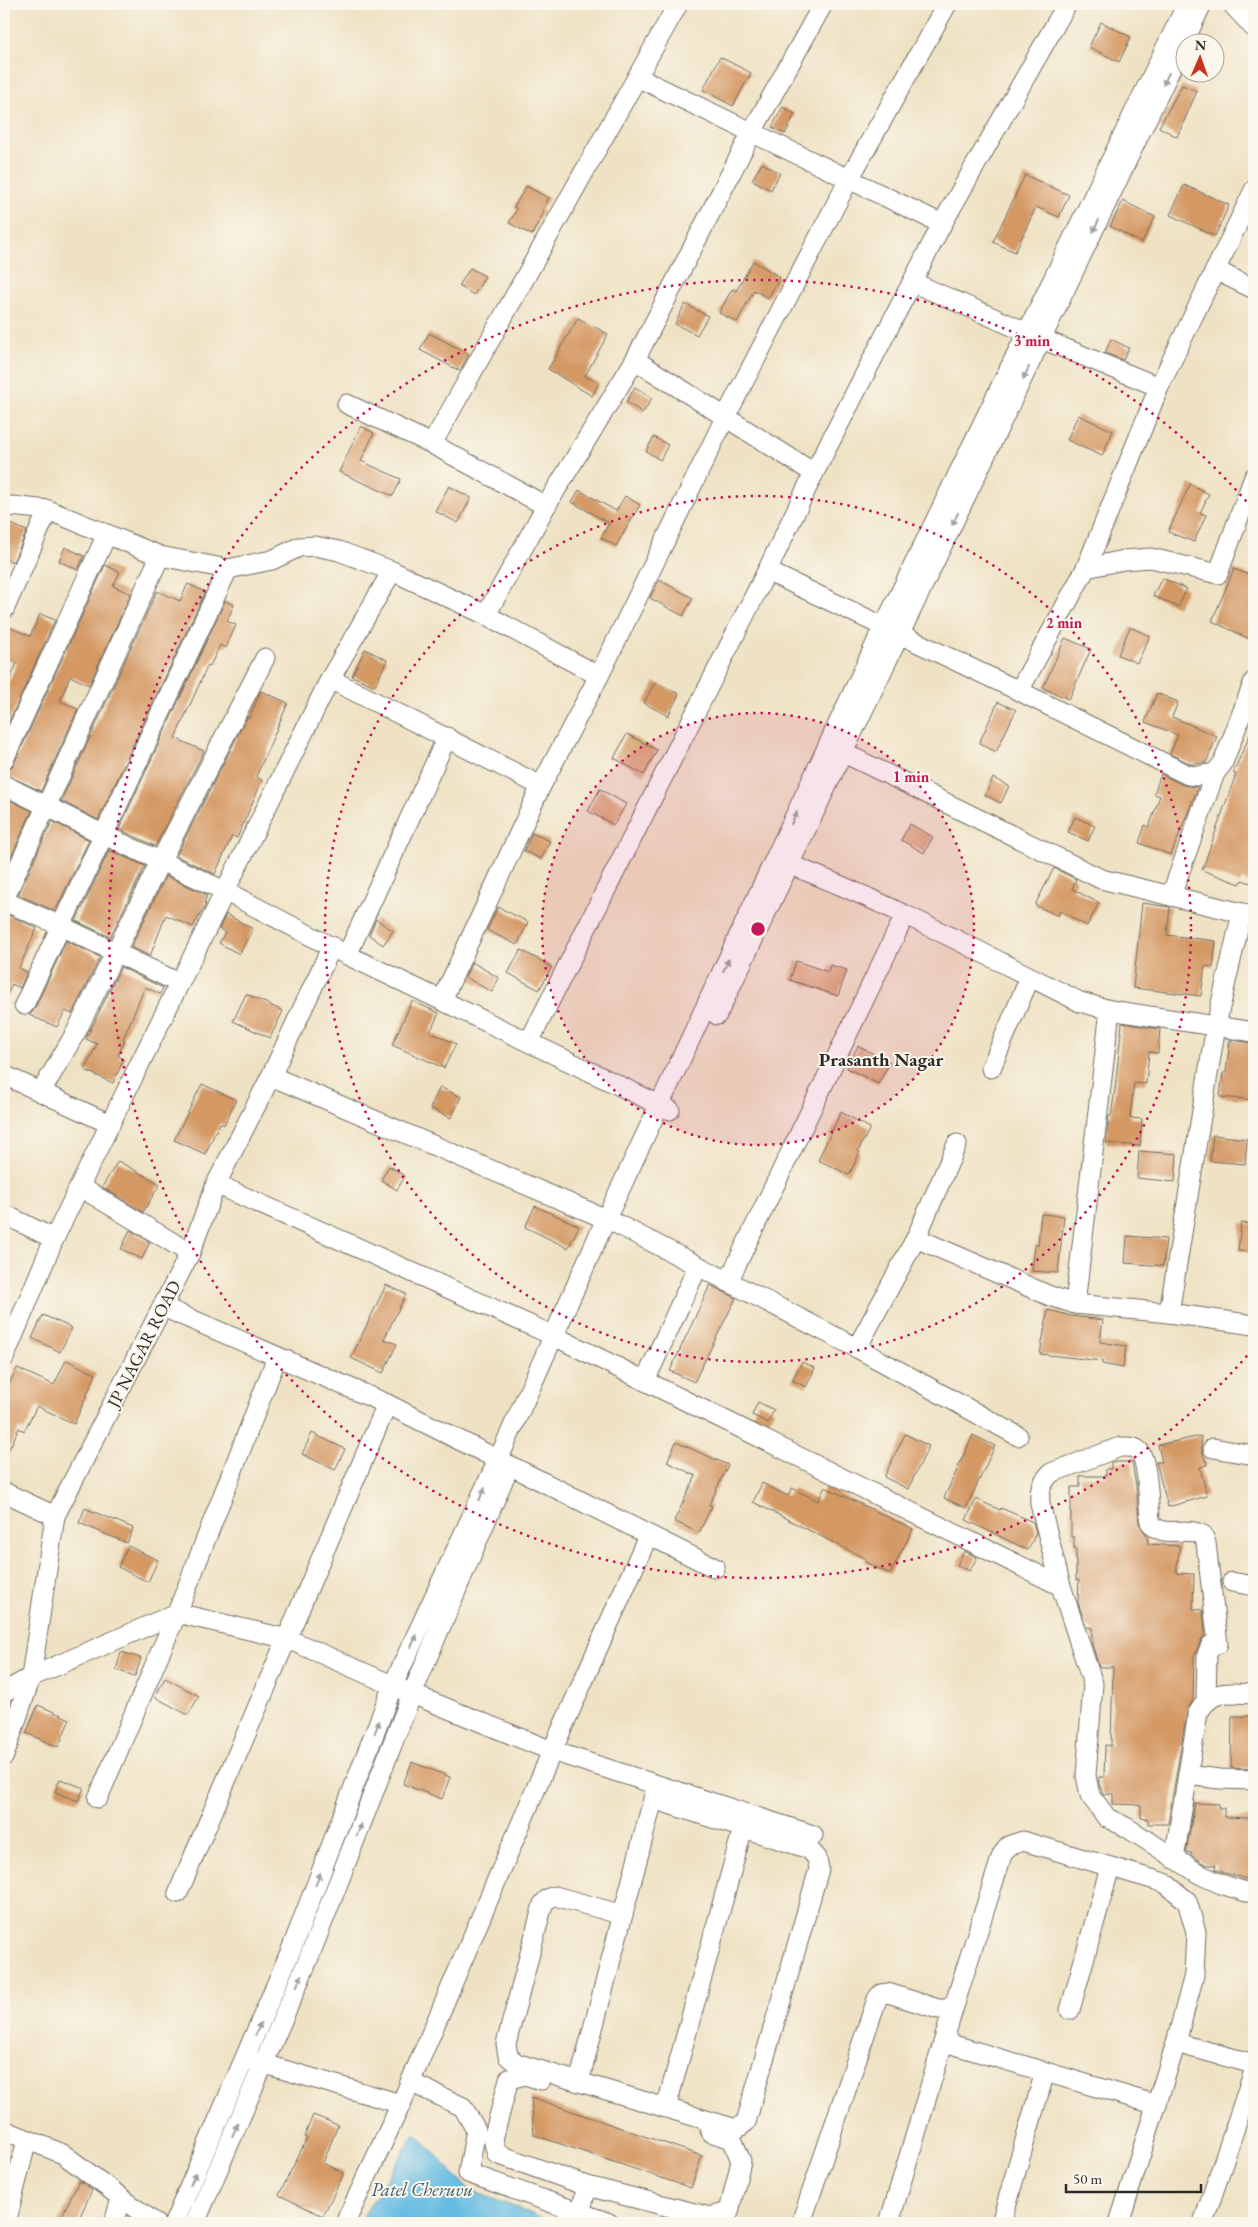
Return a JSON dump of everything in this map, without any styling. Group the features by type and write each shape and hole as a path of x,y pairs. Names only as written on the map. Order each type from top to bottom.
{"street":[{"path":"432,444 678,4"},
{"path":"486,615 546,506 635,360 752,132 823,4"},
{"path":"442,1000 541,786 599,676 725,418 849,179 947,4"},
{"path":"529,1042 767,571 814,473 914,283 942,224 1068,4"},
{"path":"1035,336 1187,4"},
{"path":"195,2223 308,1960 504,1463 612,1222 892,632 1035,336 1202,4"},
{"path":"1232,4 1254,28"},
{"path":"637,77 942,224"},
{"path":"1019,691 1086,568 1159,386 1254,190"},
{"path":"1215,270 1254,289"},
{"path":"914,283 1035,336 1159,386"},
{"path":"635,360 814,473"},
{"path":"347,404 432,444 546,506"},
{"path":"1086,568 1124,560 1151,558 1218,574 1254,477"},
{"path":"4,509 11,506 48,510 160,556 228,569 272,560 299,547 315,546 339,551 392,571 486,615 599,676"},
{"path":"4,610 48,510"},
{"path":"4,759 107,534"},
{"path":"160,556 4,900 179,983"},
{"path":"24,1005 228,569"},
{"path":"4,1358 54,1238 179,983 330,679 392,571"},
{"path":"767,571 1019,691 1188,775 1197,776 1215,773"},
{"path":"666,1107 842,752 892,632"},
{"path":"42,1092 76,1032 160,862 265,658"},
{"path":"330,679 541,786"},
{"path":"1171,896 1215,773 1223,763 1254,681"},
{"name":"JP NAGAR ROAD","path":"4,1756 31,1677 55,1516 190,1253 216,1184 271,1076 340,951 447,737"},
{"path":"842,752 1100,879 1248,914 1216,1025 1169,1313"},
{"path":"4,785 160,862 226,891 340,951 666,1107"},
{"path":"788,864 835,882 905,915 1080,1002 1110,1010 1254,1032"},
{"path":"728,1282 905,915"},
{"path":"990,1068 1030,977"},
{"path":"1075,1304 1110,1010"},
{"path":"4,1075 110,1124"},
{"path":"271,1076 612,1222 857,1348 1018,1436"},
{"path":"857,1348 916,1238 957,1144"},
{"path":"216,1184 559,1339 1061,1586"},
{"path":"80,1187 190,1253"},
{"path":"4,1214 54,1238"},
{"path":"916,1238 1050,1296 1075,1304 1254,1324"},
{"path":"645,1381 698,1266"},
{"path":"163,1307 387,1404 715,1568"},
{"path":"98,1798 177,1613 277,1356"},
{"path":"178,1893 387,1404"},
{"path":"1174,1859 1198,1713 1206,1700 1207,1654 1214,1644 1206,1543 1203,1535 1195,1530 1162,1532 1154,1528 1150,1522 1144,1462 1140,1452 1132,1447 1120,1447 1051,1473 1043,1480 1039,1491 1040,1504 1061,1586 1093,1684 1086,1776 1090,1796 1107,1818 1126,1827 1174,1859 1221,1884 1246,1892 1254,1892"},
{"path":"1214,1448 1254,1455"},
{"path":"174,2223 246,2058 294,1941 393,1686 504,1463"},
{"path":"4,1492 55,1516"},
{"path":"345,2223 401,2104 552,1751 648,1536"},
{"path":"1232,1582 1254,1586"},
{"path":"4,1692 31,1677 177,1613 288,1639 412,1694 743,1828 809,1848 817,1858 819,1869 746,2122 733,2128 516,2063 508,2056 506,2044 543,1904 549,1898 555,1896 623,1914"},
{"path":"1206,1700 1224,1692 1254,1694"},
{"path":"1188,1775 1219,1779 1254,1780"},
{"path":"654,1792 813,1835"},
{"path":"579,2082 654,1792"},
{"path":"666,2108 743,1828"},
{"path":"889,2223 1002,1855 1008,1846 1023,1841 1165,1883 1187,1901 1196,1932 1194,1975 1157,2105 1119,2223"},
{"path":"1070,2010 1110,1867"},
{"path":"801,2223 877,1999 881,1994 888,1993 938,2009 948,2008 955,2003"},
{"path":"944,2042 1157,2105"},
{"path":"1176,2042 1254,2064"},
{"path":"246,2058 401,2104"},
{"path":"1203,2223 1254,2071"},
{"path":"1001,2223 1045,2072"},
{"path":"525,2076 732,2139 741,2162 729,2212 703,2220 587,2186 497,2154 493,2139 509,2079 525,2076"},
{"path":"410,2082 463,2106 476,2130 468,2173 609,2223"},
{"path":"4,2130 63,2154 155,2223"},
{"path":"6,2223 27,2140"},
{"path":"580,2214 587,2186"},
{"path":"114,2223 121,2198"}],"water":[{"name":"Patel Cheruvu","path":"415,2133 469,2189 554,2223 359,2223"}],"building":[{"path":"1101,22 1131,37 1119,62 1089,47"},
{"path":"720,57 751,73 733,106 703,90"},
{"path":"1182,85 1197,91 1177,137 1159,127"},
{"path":"783,107 795,114 785,134 772,127"},
{"path":"762,163 780,173 771,190 752,180"},
{"path":"1025,175 1069,195 1059,217 1036,207 1015,252 993,242"},
{"path":"1184,185 1229,205 1215,236 1170,215"},
{"path":"526,186 549,198 532,235 509,223 517,209 514,207"},
{"path":"1123,201 1155,217 1142,243 1110,226"},
{"path":"753,261 780,277 768,298 754,290 737,322 719,313 732,289 736,291"},
{"path":"470,268 485,276 474,295 459,286"},
{"path":"685,304 708,316 697,335 675,324"},
{"path":"578,318 608,334 585,376 599,383 592,396 548,369"},
{"path":"429,333 469,354 460,371 420,350"},
{"path":"1111,339 1129,348 1123,360 1105,353"},
{"path":"635,387 652,398 643,413 626,402"},
{"path":"1078,415 1113,431 1102,456 1067,440"},
{"path":"361,426 374,433 361,461 401,479 393,496 339,472"},
{"path":"654,437 668,445 660,460 646,451"},
{"path":"1190,484 1209,494 1200,513 1206,515 1194,542 1168,532"},
{"path":"449,486 471,498 458,523 435,511"},
{"path":"579,490 616,511 625,496 640,505 616,546 601,538 609,523 572,502"},
{"path":"9,523 27,531 13,562 4,558 4,535"},
{"path":"65,547 84,556 78,570 59,561"},
{"path":"105,565 120,572 113,586 131,594 89,685 70,676 60,701 78,709 41,791 4,774 14,764"},
{"path":"1234,569 1254,577 1254,641 1212,621"},
{"path":"1162,578 1187,589 1178,607 1153,596"},
{"path":"659,580 693,598 683,616 650,598"},
{"path":"188,584 205,592 98,820 61,801 157,591 180,601"},
{"path":"225,601 234,605 227,621 236,625 226,648 220,645 210,666 208,665 175,738 204,751 155,846 119,829"},
{"path":"40,614 55,620 4,733 4,693 17,663 4,657 4,625 30,636"},
{"path":"1130,627 1150,636 1137,663 1118,655"},
{"path":"1065,638 1091,649 1069,699 1043,688"},
{"path":"365,649 387,660 375,686 352,676"},
{"path":"655,682 679,694 668,716 644,703"},
{"path":"261,691 288,703 256,777 262,780 254,799 237,838 232,836 215,874 176,856 247,717 249,718"},
{"path":"1157,693 1178,702 1172,717 1217,736 1206,763 1191,764 1170,754 1178,735 1145,722"},
{"path":"998,702 1016,710 996,752 979,743"},
{"path":"1253,728 1254,884 1242,880 1240,884 1202,870 1236,774 1233,773"},
{"path":"627,734 657,750 644,775 614,758"},
{"path":"1161,774 1183,785 1198,787 1171,855 1139,843 1145,825 1149,827 1160,796 1154,794"},
{"path":"993,778 1009,786 1001,803 985,795"},
{"path":"600,789 626,804 614,825 588,811"},
{"path":"4,797 32,811 4,872"},
{"path":"1075,817 1095,826 1088,841 1068,832"},
{"path":"52,821 89,840 55,911 18,895"},
{"path":"910,824 933,837 924,853 901,840"},
{"path":"532,833 550,841 541,859 524,851"},
{"path":"109,850 145,866 110,937 76,921"},
{"path":"1054,868 1076,879 1072,889 1099,903 1087,926 1060,911 1058,916 1035,905"},
{"path":"166,876 207,895 204,903 206,904 193,927 166,915 150,956 131,947"},
{"path":"1142,903 1170,907 1167,935 1216,941 1213,967 1205,966 1201,996 1133,988"},
{"path":"498,907 528,922 517,945 487,930"},
{"path":"6,914 37,928 19,968 27,972 20,988 12,984 4,1002 4,919"},
{"path":"226,914 253,929 239,954 219,943 225,932 219,929"},
{"path":"376,919 393,931 383,945 369,935"},
{"path":"66,941 100,957 72,1014 65,1011 57,1027 29,1015 34,1010"},
{"path":"521,950 552,967 539,990 508,973"},
{"path":"796,961 828,972 830,965 847,970 838,996 790,980"},
{"path":"472,962 499,978 492,992 465,977"},
{"path":"121,967 163,988 160,994 145,987 123,1039 125,1040 118,1056 124,1059 113,1083 85,1070 97,1044 86,1039"},
{"path":"246,994 283,1011 270,1038 233,1021"},
{"path":"412,1001 439,1013 430,1032 456,1044 444,1068 392,1045"},
{"path":"1122,1023 1160,1029 1158,1053 1149,1052 1146,1084 1134,1083 1130,1118 1142,1119 1140,1146 1106,1143 1109,1116 1111,1116 1115,1090"},
{"path":"1230,1040 1254,1043 1254,1100 1220,1097 1223,1073 1226,1073"},
{"path":"858,1046 890,1062 878,1084 847,1068"},
{"path":"202,1084 236,1100 224,1125 220,1123 205,1154 174,1140"},
{"path":"440,1087 461,1097 451,1118 430,1108"},
{"path":"841,1112 870,1128 858,1151 860,1152 849,1175 818,1160"},
{"path":"1213,1135 1247,1139 1245,1164 1210,1161"},
{"path":"1139,1151 1177,1154 1175,1182 1137,1178"},
{"path":"118,1161 160,1184 143,1212 102,1187"},
{"path":"389,1166 405,1176 397,1190 381,1180"},
{"path":"535,1206 579,1226 568,1248 525,1227"},
{"path":"1041,1214 1064,1216 1058,1273 1032,1271 1035,1245 1038,1245"},
{"path":"1241,1223 1254,1224 1254,1252 1238,1251"},
{"path":"130,1230 150,1242 142,1259 121,1249"},
{"path":"1127,1236 1166,1239 1163,1266 1125,1263"},
{"path":"386,1285 406,1294 384,1339 397,1344 383,1373 351,1358"},
{"path":"710,1285 736,1298 694,1382 670,1371"},
{"path":"1048,1310 1072,1316 1103,1320 1100,1342 1126,1346 1123,1368 1102,1364 1102,1361 1040,1354"},
{"path":"43,1315 72,1328 60,1352 32,1338"},
{"path":"66,1360 96,1374 74,1424 37,1406 24,1431 19,1428 4,1460 4,1395 17,1368 54,1385"},
{"path":"802,1362 815,1368 806,1387 792,1380"},
{"path":"758,1402 774,1410 768,1423 752,1415"},
{"path":"312,1433 345,1449 335,1470 302,1454"},
{"path":"905,1434 929,1446 908,1489 884,1477"},
{"path":"973,1435 995,1446 966,1508 944,1498"},
{"path":"1201,1436 1202,1451 1207,1465 1200,1467 1207,1496 1168,1507 1156,1462 1162,1462 1158,1445"},
{"path":"676,1442 728,1465 709,1505 712,1506 699,1533 674,1521 696,1476 667,1462"},
{"path":"1111,1462 1132,1462 1139,1523 1147,1536 1148,1544 1180,1546 1176,1573 1194,1574 1193,1609 1203,1610 1205,1635 1194,1657 1193,1700 1187,1711 1168,1824 1148,1824 1148,1819 1141,1818 1141,1805 1113,1804 1113,1794 1103,1794 1099,1784 1099,1777 1104,1777 1105,1745 1111,1746 1113,1667 1099,1667 1092,1644 1092,1628 1086,1627 1078,1602 1079,1580 1076,1580 1076,1548 1074,1548 1074,1537 1071,1537 1071,1487 1080,1487 1080,1476 1106,1476 1106,1469 1111,1469"},
{"path":"762,1483 788,1496 792,1488 818,1501 825,1487 913,1529 890,1574 865,1562 866,1559 753,1502"},
{"path":"976,1499 1033,1522 1036,1533 1028,1550 966,1520"},
{"path":"85,1508 133,1528 127,1543 79,1523"},
{"path":"128,1546 158,1560 148,1582 118,1567"},
{"path":"964,1551 977,1557 970,1571 957,1565"},
{"path":"121,1652 141,1658 135,1676 116,1670"},
{"path":"165,1678 199,1696 188,1715 155,1697"},
{"path":"38,1705 70,1719 58,1747 26,1733"},
{"path":"1232,1716 1254,1716 1254,1769 1231,1768"},
{"path":"412,1762 450,1777 442,1799 403,1784"},
{"path":"60,1779 84,1788 78,1801 55,1792"},
{"path":"1195,1803 1219,1804 1219,1808 1224,1808 1224,1817 1252,1818 1251,1853 1254,1853 1254,1881 1215,1869 1216,1865 1206,1865 1191,1855 1191,1853 1186,1852"},
{"path":"531,2097 702,2156 691,2188 534,2135"},
{"path":"313,2115 338,2125 323,2163 344,2173 323,2216 279,2195 307,2138 304,2137"},
{"path":"79,2181 92,2190 77,2223 58,2223"}],"district":[{"name":"Prasanth Nagar","path":"881,1059"}]}
